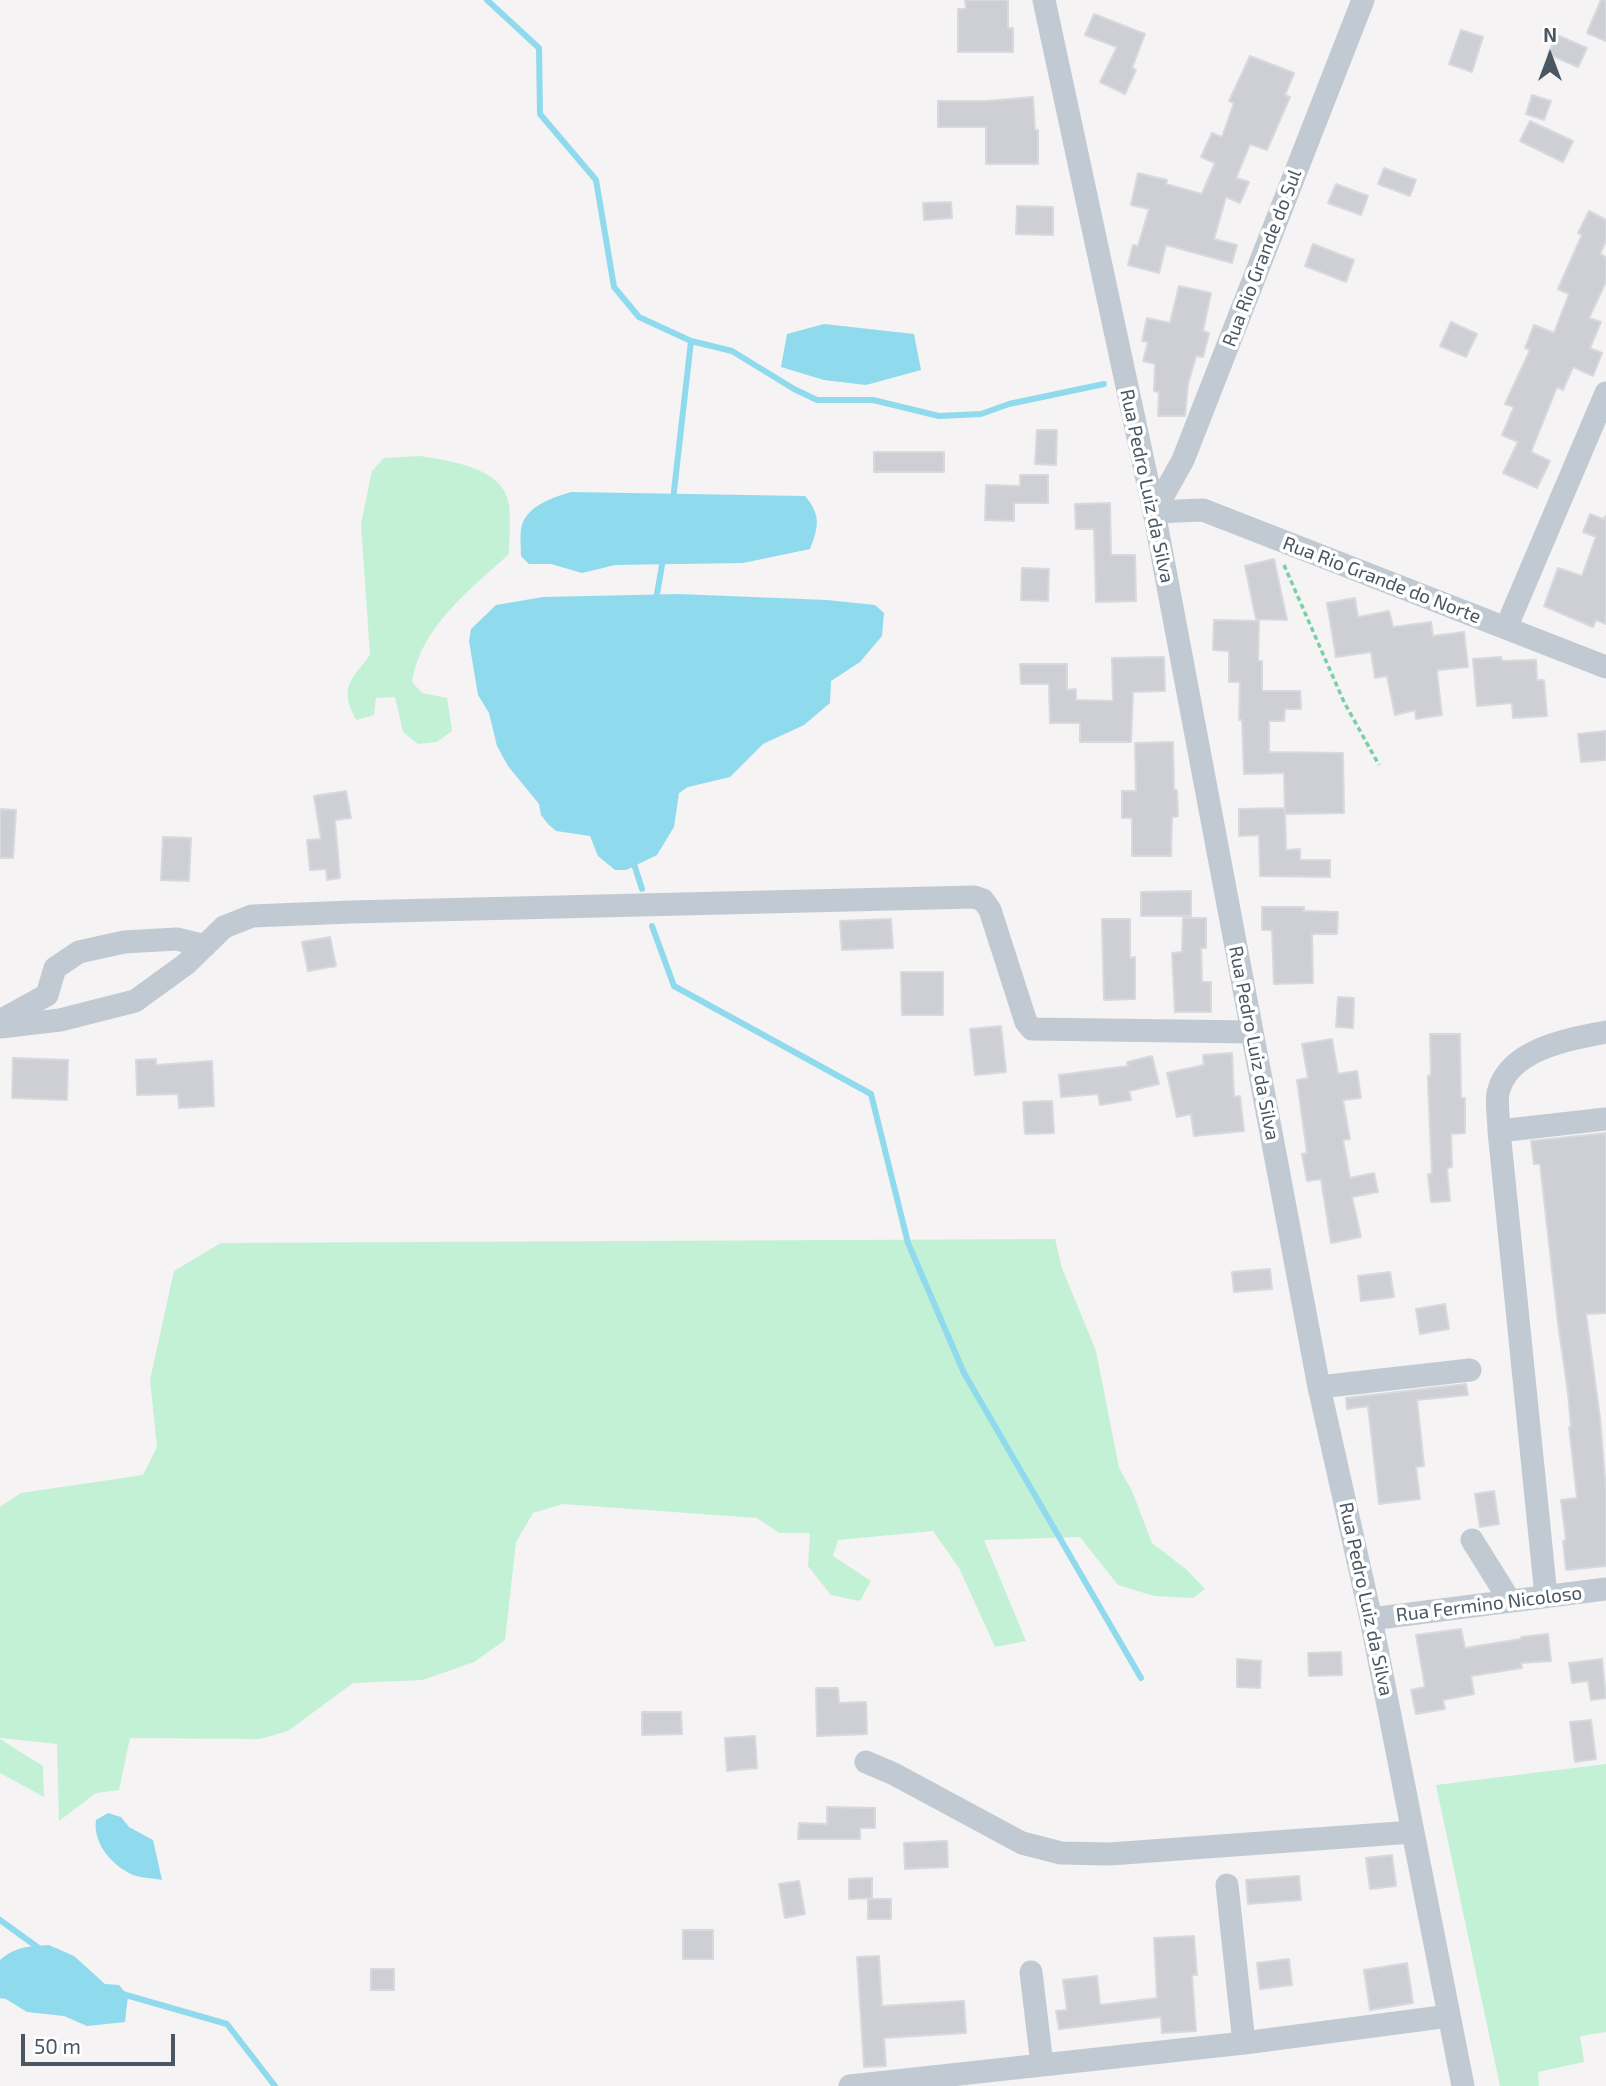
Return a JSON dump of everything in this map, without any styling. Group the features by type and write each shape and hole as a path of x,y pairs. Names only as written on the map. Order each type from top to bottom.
{"street":[{"name":"Rua Pedro Luiz da Silva","path":"1044,0 1154,512 1319,1387 1371,1619 1463,2086"},
{"name":"Rua Rio Grande do Sul","path":"1154,512 1183,460 1363,0"},
{"path":"1506,628 1606,393"},
{"name":"Rua Rio Grande do Norte","path":"1154,512 1203,510 1606,667"},
{"path":"0,1027 60,1020 135,1001 186,964 224,927 252,916 974,897 984,900 990,909 1026,1023 1032,1029 1252,1032"},
{"path":"0,1021 47,995 55,968 79,952 124,942 177,939 205,946"},
{"path":"1546,1597 1499,1131 1498,1092 1515,1062 1563,1041 1606,1032"},
{"path":"1499,1131 1606,1119"},
{"path":"1319,1387 1470,1370"},
{"path":"1472,1540 1510,1601"},
{"name":"Rua Fermino Nicoloso","path":"1371,1619 1606,1589"},
{"path":"866,1762 894,1774 1022,1843 1060,1853 1110,1854 1413,1832"},
{"path":"1227,1885 1244,2043"},
{"path":"1031,1972 1042,2065"},
{"path":"850,2086 1244,2043 1449,2017"}],"path":[{"path":"1280,541 1280,556 1344,702 1378,765"}],"green space":[{"path":"420,456 446,460 487,474 505,492 510,523 509,554 449,610 425,644 417,662 412,682 422,693 447,698 452,731 437,742 418,744 403,732 395,697 376,698 374,715 356,720 348,700 348,692 352,679 370,655 361,524 372,471 384,458"},
{"path":"1055,1239 1062,1268 1096,1351 1119,1468 1132,1491 1152,1543 1187,1570 1205,1589 1193,1598 1154,1596 1118,1585 1080,1537 984,1540 1026,1641 995,1647 959,1568 933,1531 838,1540 833,1556 871,1581 860,1601 831,1595 808,1566 810,1533 779,1533 757,1518 563,1504 533,1513 516,1542 505,1640 474,1662 423,1680 353,1683 288,1731 260,1739 130,1738 119,1790 96,1793 59,1821 57,1744 0,1738 0,1507 21,1493 143,1475 157,1447 150,1380 174,1271 221,1243"},
{"path":"0,1739 43,1766 44,1797 0,1773"},
{"path":"1606,1764 1606,2032 1580,2036 1584,2062 1538,2072 1539,2086 1500,2086 1436,1785"}],"water":[{"path":"824,324 914,334 921,370 866,385 824,380 781,367 787,334"},
{"path":"571,492 805,496 814,509 817,527 810,549 743,563 615,565 582,573 551,564 529,564 521,556 523,522 537,506"},
{"path":"678,594 827,600 875,605 884,613 882,636 860,662 831,681 830,703 804,725 763,744 730,777 688,787 679,793 674,827 657,855 626,870 615,870 598,856 590,836 556,831 548,824 541,815 539,804 508,766 497,746 489,713 478,695 469,641 471,629 496,605 543,597"},
{"path":"108,1813 121,1817 129,1827 153,1840 162,1880 133,1875 104,1851 97,1836 96,1820"},
{"path":"49,1945 74,1956 105,1984 119,1985 128,1996 125,2022 87,2026 64,2016 27,2012 0,1998 0,1960 23,1948"}],"building":[{"path":"965,0 1008,0 1008,28 1013,28 1013,52 958,52 958,9 966,9"},
{"path":"1601,0 1606,0 1606,41 1587,33"},
{"path":"1094,14 1145,34 1132,68 1136,70 1125,94 1100,82 1117,47 1085,35"},
{"path":"1461,30 1483,37 1472,72 1449,64"},
{"path":"1557,35 1587,48 1578,67 1548,54"},
{"path":"1250,56 1294,73 1285,95 1290,97 1267,150 1250,144 1236,178 1249,182 1240,203 1226,197 1214,239 1237,245 1232,263 1166,245 1159,273 1128,265 1133,245 1138,246 1149,209 1131,205 1138,173 1167,180 1166,184 1202,194 1215,163 1201,157 1212,133 1222,137 1234,103 1229,101"},
{"path":"1532,95 1551,101 1544,120 1526,114"},
{"path":"1033,97 1035,130 1038,130 1038,164 986,164 986,127 938,127 938,101"},
{"path":"1530,121 1573,141 1563,162 1520,141"},
{"path":"1384,168 1416,180 1410,196 1378,184"},
{"path":"1336,184 1368,196 1361,215 1328,203"},
{"path":"951,202 952,218 924,220 923,203"},
{"path":"1017,206 1053,207 1053,235 1016,234"},
{"path":"1589,211 1606,220 1606,241 1600,254 1606,257 1606,282 1589,318 1601,322 1590,348 1602,353 1593,376 1573,367 1563,390 1557,387 1531,452 1550,461 1537,488 1503,473 1518,442 1502,435 1514,407 1505,404 1530,350 1525,348 1534,325 1554,333 1569,294 1558,289 1582,235 1578,233"},
{"path":"1313,244 1354,260 1346,282 1305,266"},
{"path":"1179,286 1211,293 1203,331 1209,333 1203,357 1196,356 1188,384 1185,416 1158,416 1159,392 1154,391 1155,364 1143,361 1148,342 1142,341 1147,318 1170,323"},
{"path":"1451,322 1477,334 1466,357 1440,346"},
{"path":"1037,430 1057,430 1056,465 1035,464"},
{"path":"874,452 944,452 944,472 874,472"},
{"path":"1020,475 1048,475 1048,503 1014,503 1014,521 985,520 986,485 1020,486"},
{"path":"1110,503 1111,555 1135,555 1136,601 1096,602 1094,529 1076,529 1075,504"},
{"path":"1590,514 1603,519 1606,516 1606,624 1596,620 1593,627 1544,606 1558,568 1582,576 1596,537 1583,532"},
{"path":"1274,559 1287,620 1256,619 1245,566"},
{"path":"1022,568 1049,569 1048,601 1021,600"},
{"path":"1355,598 1358,617 1389,611 1393,627 1431,622 1433,636 1464,632 1468,667 1438,670 1437,673 1442,715 1416,719 1415,710 1395,715 1387,676 1375,678 1371,652 1336,657 1327,603"},
{"path":"1214,620 1259,621 1258,661 1262,661 1262,691 1300,691 1301,709 1285,709 1284,721 1269,721 1269,752 1343,753 1344,813 1285,814 1284,773 1244,774 1242,720 1239,720 1240,682 1229,682 1229,651 1213,650"},
{"path":"1164,657 1165,691 1133,692 1131,742 1080,742 1080,723 1050,723 1049,684 1021,684 1020,664 1067,664 1067,690 1076,689 1076,700 1113,701 1112,658"},
{"path":"1501,657 1502,661 1536,660 1537,680 1544,680 1547,716 1513,718 1512,703 1477,706 1473,659"},
{"path":"1606,731 1606,760 1581,762 1578,734"},
{"path":"1173,742 1174,790 1177,790 1178,816 1172,817 1171,856 1132,856 1132,818 1122,818 1122,791 1136,791 1135,743"},
{"path":"346,791 351,818 335,820 340,878 327,880 326,869 310,870 307,840 321,839 314,796"},
{"path":"1285,808 1286,850 1300,849 1300,860 1330,860 1330,877 1260,876 1259,835 1239,836 1239,809"},
{"path":"0,809 16,810 13,858 0,858"},
{"path":"163,837 191,838 189,881 161,880"},
{"path":"1191,891 1191,916 1141,916 1141,892"},
{"path":"1262,907 1304,907 1304,911 1338,912 1337,934 1312,934 1313,983 1274,984 1272,930 1262,930"},
{"path":"1183,918 1206,918 1206,948 1201,948 1202,982 1211,982 1211,1012 1175,1012 1172,953 1182,952"},
{"path":"891,919 893,948 842,950 840,921"},
{"path":"1102,919 1130,919 1130,958 1135,957 1135,999 1104,1000"},
{"path":"330,937 336,966 308,971 302,942"},
{"path":"901,972 943,972 943,1015 902,1015"},
{"path":"1338,997 1354,998 1353,1028 1336,1027"},
{"path":"1001,1026 1006,1072 975,1075 970,1029"},
{"path":"1430,1034 1460,1034 1461,1098 1465,1098 1465,1133 1451,1134 1452,1167 1447,1168 1450,1201 1431,1202 1428,1174 1432,1174 1428,1083 1428,1076 1431,1075"},
{"path":"1332,1039 1338,1074 1357,1071 1361,1098 1343,1100 1350,1139 1343,1140 1350,1178 1374,1173 1378,1192 1352,1197 1361,1237 1331,1243 1321,1179 1307,1181 1302,1154 1307,1153 1297,1080 1308,1078 1302,1044"},
{"path":"1232,1053 1234,1097 1240,1096 1244,1131 1194,1136 1191,1114 1177,1117 1167,1073 1204,1065 1203,1055"},
{"path":"1152,1056 1159,1084 1129,1091 1131,1100 1100,1105 1098,1094 1061,1097 1059,1075 1128,1066 1127,1062"},
{"path":"13,1058 68,1060 67,1100 12,1098"},
{"path":"156,1059 156,1065 212,1061 214,1106 179,1108 178,1094 137,1095 136,1060"},
{"path":"1052,1101 1054,1133 1025,1134 1023,1102"},
{"path":"1606,1133 1606,1313 1586,1314 1600,1418 1606,1491 1606,1566 1566,1570 1563,1541 1566,1540 1561,1500 1577,1498 1568,1393 1540,1164 1534,1164 1531,1141"},
{"path":"1270,1269 1272,1289 1234,1292 1232,1272"},
{"path":"1390,1272 1394,1297 1361,1301 1358,1276"},
{"path":"1445,1304 1449,1329 1420,1334 1416,1309"},
{"path":"1466,1384 1468,1395 1417,1400 1424,1466 1416,1467 1420,1499 1379,1504 1368,1406 1347,1409 1346,1398"},
{"path":"1494,1491 1499,1524 1480,1527 1475,1494"},
{"path":"1461,1629 1465,1648 1548,1634 1551,1661 1521,1663 1522,1668 1471,1676 1474,1694 1443,1700 1445,1709 1416,1714 1411,1690 1425,1687 1416,1635"},
{"path":"1341,1652 1342,1675 1309,1676 1308,1653"},
{"path":"1237,1659 1261,1661 1260,1688 1237,1687"},
{"path":"1602,1659 1606,1698 1591,1700 1588,1681 1572,1683 1569,1663"},
{"path":"816,1688 838,1688 839,1703 866,1702 867,1734 817,1736"},
{"path":"642,1712 681,1712 682,1734 642,1735"},
{"path":"1591,1720 1596,1759 1575,1762 1570,1722"},
{"path":"755,1736 757,1768 727,1771 725,1738"},
{"path":"827,1807 875,1808 875,1828 860,1828 860,1839 798,1839 799,1823 827,1824"},
{"path":"947,1841 948,1867 905,1869 904,1843"},
{"path":"1392,1855 1396,1886 1370,1889 1366,1858"},
{"path":"1299,1876 1301,1900 1248,1904 1246,1880"},
{"path":"872,1878 872,1898 849,1899 849,1879"},
{"path":"799,1881 805,1914 785,1918 779,1884"},
{"path":"868,1899 891,1899 891,1919 868,1919"},
{"path":"683,1930 713,1930 713,1959 683,1959"},
{"path":"1194,1936 1197,1975 1192,1975 1196,2031 1162,2033 1161,2017 1059,2029 1056,2011 1067,2010 1063,1980 1097,1976 1100,2005 1157,1998 1154,1938"},
{"path":"879,1956 882,2006 964,2001 966,2033 884,2038 886,2066 864,2067 857,1957"},
{"path":"1289,1959 1292,1985 1260,1989 1257,1963"},
{"path":"1407,1963 1413,2003 1370,2010 1364,1970"},
{"path":"371,1969 394,1969 394,1990 371,1990"}],"waterway":[{"path":"487,0 539,48 540,114 596,180 614,287 639,317 691,341 732,351 817,400 873,400 939,416 981,414 1009,404 1104,384"},
{"path":"673,500 691,341"},
{"path":"656,600 663,559"},
{"path":"633,861 642,889"},
{"path":"652,926 674,986 871,1094 908,1243 964,1373 1141,1678"},
{"path":"0,1920 40,1949"},
{"path":"119,1993 227,2024 275,2086"}]}
